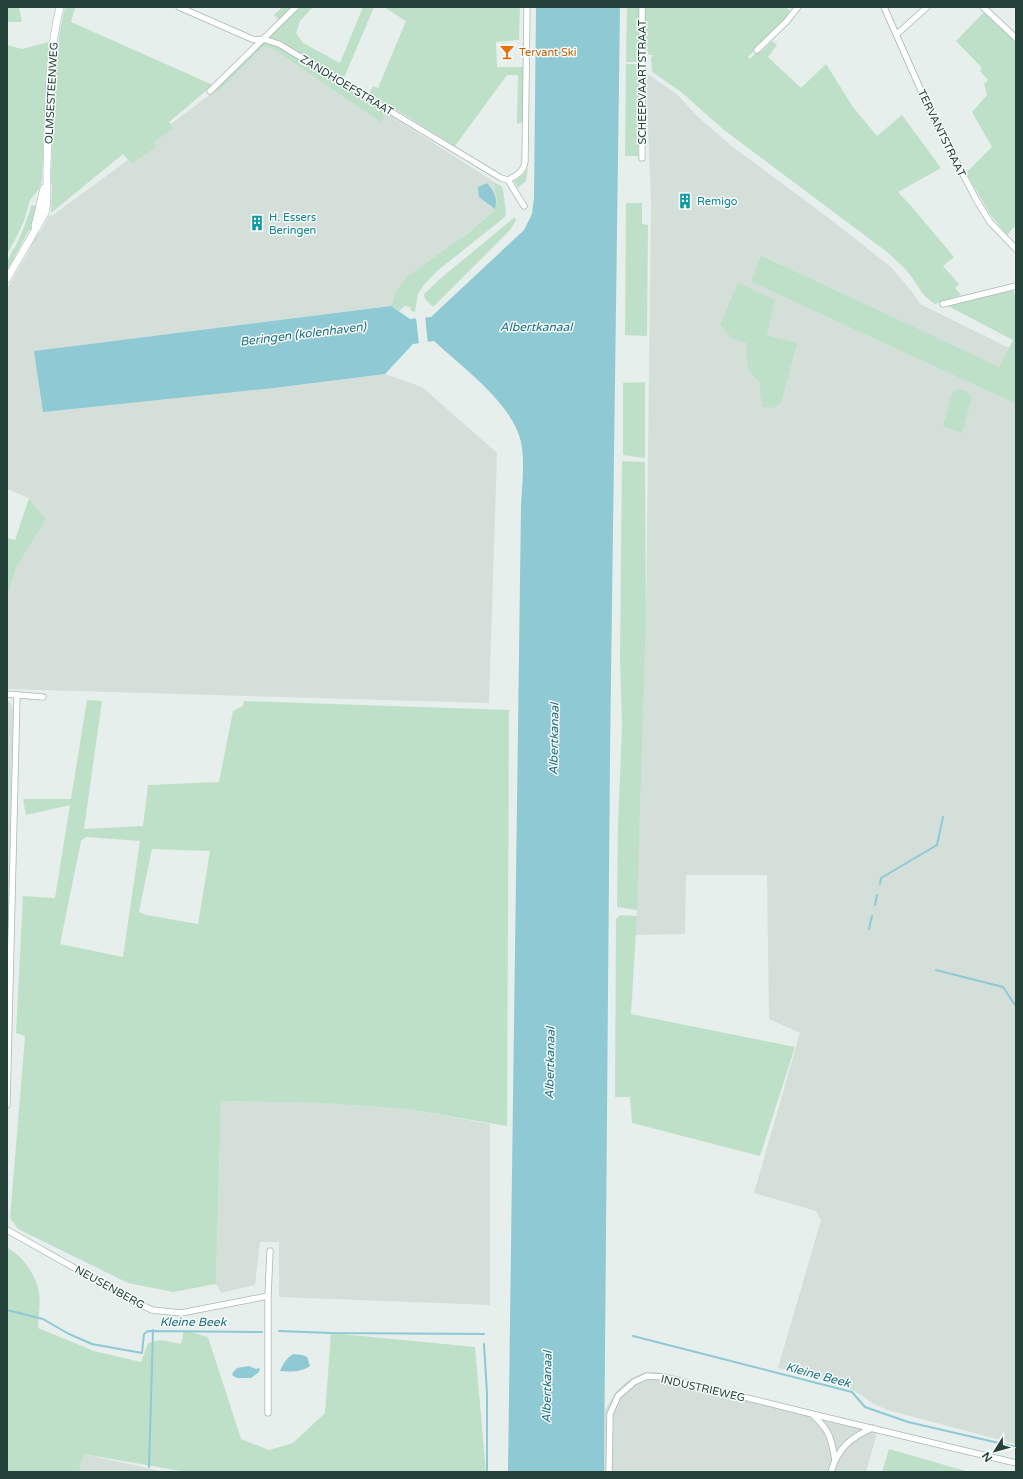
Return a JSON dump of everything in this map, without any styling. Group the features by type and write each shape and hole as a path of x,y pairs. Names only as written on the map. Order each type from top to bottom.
{"street":[{"name":"OLMSESTEENWEG","path":"7,279 45,213 48,201 46,180 52,53 55,27 60,7"},
{"name":"ZANDHOEFSTRAAT","path":"179,7 252,39 263,39 279,44 501,178 508,180"},
{"path":"210,92 296,7"},
{"path":"524,206 508,180 520,173 525,161 527,7"},
{"name":"SCHEEPVAARTSTRAAT","path":"642,7 642,158"},
{"path":"757,50 786,22 798,7"},
{"name":"TERVANTSTRAAT","path":"884,7 931,113 977,201 990,222 1016,249"},
{"path":"897,34 927,7"},
{"path":"983,7 1016,38"},
{"path":"943,304 1016,286"},
{"path":"7,694 43,696"},
{"path":"7,1105 17,695"},
{"name":"NEUSENBERG","path":"7,1230 152,1310 181,1313 268,1296"},
{"path":"268,1413 268,1296 270,1251"},
{"name":"INDUSTRIEWEG","path":"610,1472 610,1414 618,1396 634,1382 647,1376 664,1377 1016,1463"},
{"path":"812,1414 824,1425 832,1440 835,1460"},
{"path":"831,1472 835,1460 846,1443 857,1435 873,1428"}],"shaded area":[{"path":"263,47 272,48 381,121 386,113 494,182 497,202 494,211 396,291 391,306 35,351 274,388 385,374 422,387 497,453 489,703 7,689 7,596 16,568 46,519 29,498 7,489 7,289 36,236 41,231 49,216 53,215 128,160 132,164 155,147 153,143 174,128 171,124 215,89 218,92"},
{"path":"646,73 678,95 696,115 729,144 830,219 892,268 913,293 920,304 1009,348 999,368 762,255 751,282 1016,404 1016,1444 887,1410 872,1403 843,1385 778,1368 821,1220 816,1211 754,1193 800,1033 769,1019 767,875 686,875 685,934 636,935 646,623 651,203"},
{"path":"7,699 11,704 13,711 7,967"},
{"path":"221,1101 322,1103 407,1109 490,1124 490,1305 279,1297 279,1242 260,1242 255,1285 221,1293 216,1284"},
{"path":"645,1372 657,1372 877,1433 866,1472 604,1472 605,1410 615,1393 625,1383"},
{"path":"84,1454 164,1472 79,1472"}],"green space":[{"path":"7,7 19,7 22,22 7,22"},
{"path":"65,7 75,8 71,22 213,85 169,122 174,128 153,143 156,147 132,164 123,154 51,213 55,72 57,50"},
{"path":"282,7 313,7 300,21 296,33 303,43 340,63 363,7 374,7 341,85 386,113 381,122 272,48 263,47 218,92 215,89 281,22 274,15"},
{"path":"384,7 520,7 519,40 496,42 497,67 525,67 523,122 517,124 518,75 507,75 455,146 369,93 373,86 378,88 406,21"},
{"path":"627,7 639,7 638,62 626,62"},
{"path":"644,7 786,7 791,12 748,57 750,59 758,51 761,52 772,41 777,45 768,57 801,88 826,64 853,107 877,136 902,115 941,168 898,192 954,257 943,266 959,284 955,288 961,295 935,304 930,301 908,272 887,252 724,130 680,91 652,72 651,58 653,55 649,55 644,43"},
{"path":"984,12 1016,42 1016,225 1007,235 990,214 966,173 992,147 972,112 987,95 984,84 988,80 980,71 982,68 956,41"},
{"path":"49,42 46,74 42,180 39,189 30,200 24,221 7,254 7,45 22,49"},
{"path":"626,64 638,64 638,156 625,156"},
{"path":"528,168 526,181 518,188 514,181 523,175"},
{"path":"494,182 503,189 506,214 505,217 437,271 423,286 418,294 415,312 411,311 410,307 405,306 399,311 391,306 396,291 408,276 464,236 494,211 497,202"},
{"path":"626,203 642,203 642,224 648,225 647,336 625,335"},
{"path":"33,205 38,207 31,230 29,230 7,271 9,257 17,244 31,206"},
{"path":"515,217 516,220 510,230 433,307 425,299 424,294 441,278"},
{"path":"761,255 999,367 1013,340 948,306 1013,290 1016,297 1016,404 751,282"},
{"path":"738,283 775,300 766,335 797,343 781,403 774,408 763,407 760,394 760,383 751,373 748,365 747,343 733,339 720,325"},
{"path":"645,382 645,458 623,455 623,383"},
{"path":"958,389 966,391 972,397 962,433 943,426 952,393"},
{"path":"622,461 645,462 646,623 637,910 617,907 618,824 622,727 620,658"},
{"path":"29,498 46,519 16,568 7,596 7,538 15,540"},
{"path":"87,700 102,701 84,829 143,826 148,785 219,782 233,711 243,706 244,701 509,710 507,1126 407,1109 322,1103 221,1101 216,1284 173,1292 128,1283 18,1229 10,1218 25,1036 16,1033 23,896 55,898 70,805 26,815 23,799 71,799","holes":["86,837 140,841 123,957 60,944 81,841","152,849 210,851 198,924 146,915 139,912"]},
{"path":"620,915 637,916 631,1014 795,1047 760,1156 632,1123 630,1097 615,1097 616,919"},
{"path":"7,1247 23,1261 35,1279 40,1297 38,1328 94,1351 141,1362 148,1343 161,1340 181,1344 184,1330 208,1337 241,1439 269,1450 293,1443 325,1413 331,1333 475,1347 486,1472 186,1472 84,1454 79,1472 7,1472"},
{"path":"889,1449 969,1472 882,1472"}],"water":[{"name":"Albertkanaal","path":"536,7 620,7 610,754 604,1472 508,1472 521,506 523,466 521,442 516,428 508,414 485,387 434,341 413,344 385,374 274,388 43,412 34,351 391,306 410,319 431,317 524,230 532,214 534,198"},
{"path":"487,183 495,195 495,209 479,197 478,187"},
{"path":"293,1354 307,1357 310,1366 300,1370 280,1371 286,1360"},
{"path":"249,1366 256,1369 260,1368 259,1372 251,1378 237,1378 232,1375 237,1368"}],"pier":[{"path":"425,316 428,344 419,345 416,317"}],"waterway":[{"path":"880,884 881,878 937,845 943,817"},
{"path":"875,905 877,895"},
{"path":"869,929 872,916"},
{"path":"936,970 1003,987 1015,1005"},
{"name":"Kleine Beek","path":"7,1310 43,1319 69,1334 92,1344 142,1353 144,1334 148,1331 262,1332"},
{"path":"149,1467 153,1330"},
{"name":"Kleine Beek","path":"279,1331 331,1333 484,1334"},
{"name":"Kleine Beek","path":"633,1336 852,1392 865,1407 908,1422 1016,1447"},
{"path":"484,1344 487,1393 487,1472"}],"place":[{"name":"Tervant Ski","path":"507,52"},
{"name":"Remigo","path":"685,201"},
{"name":"H. Essers Beringen","path":"257,223"}],"water label":[{"name":"Beringen (kolenhaven)","path":"303,334"}]}
